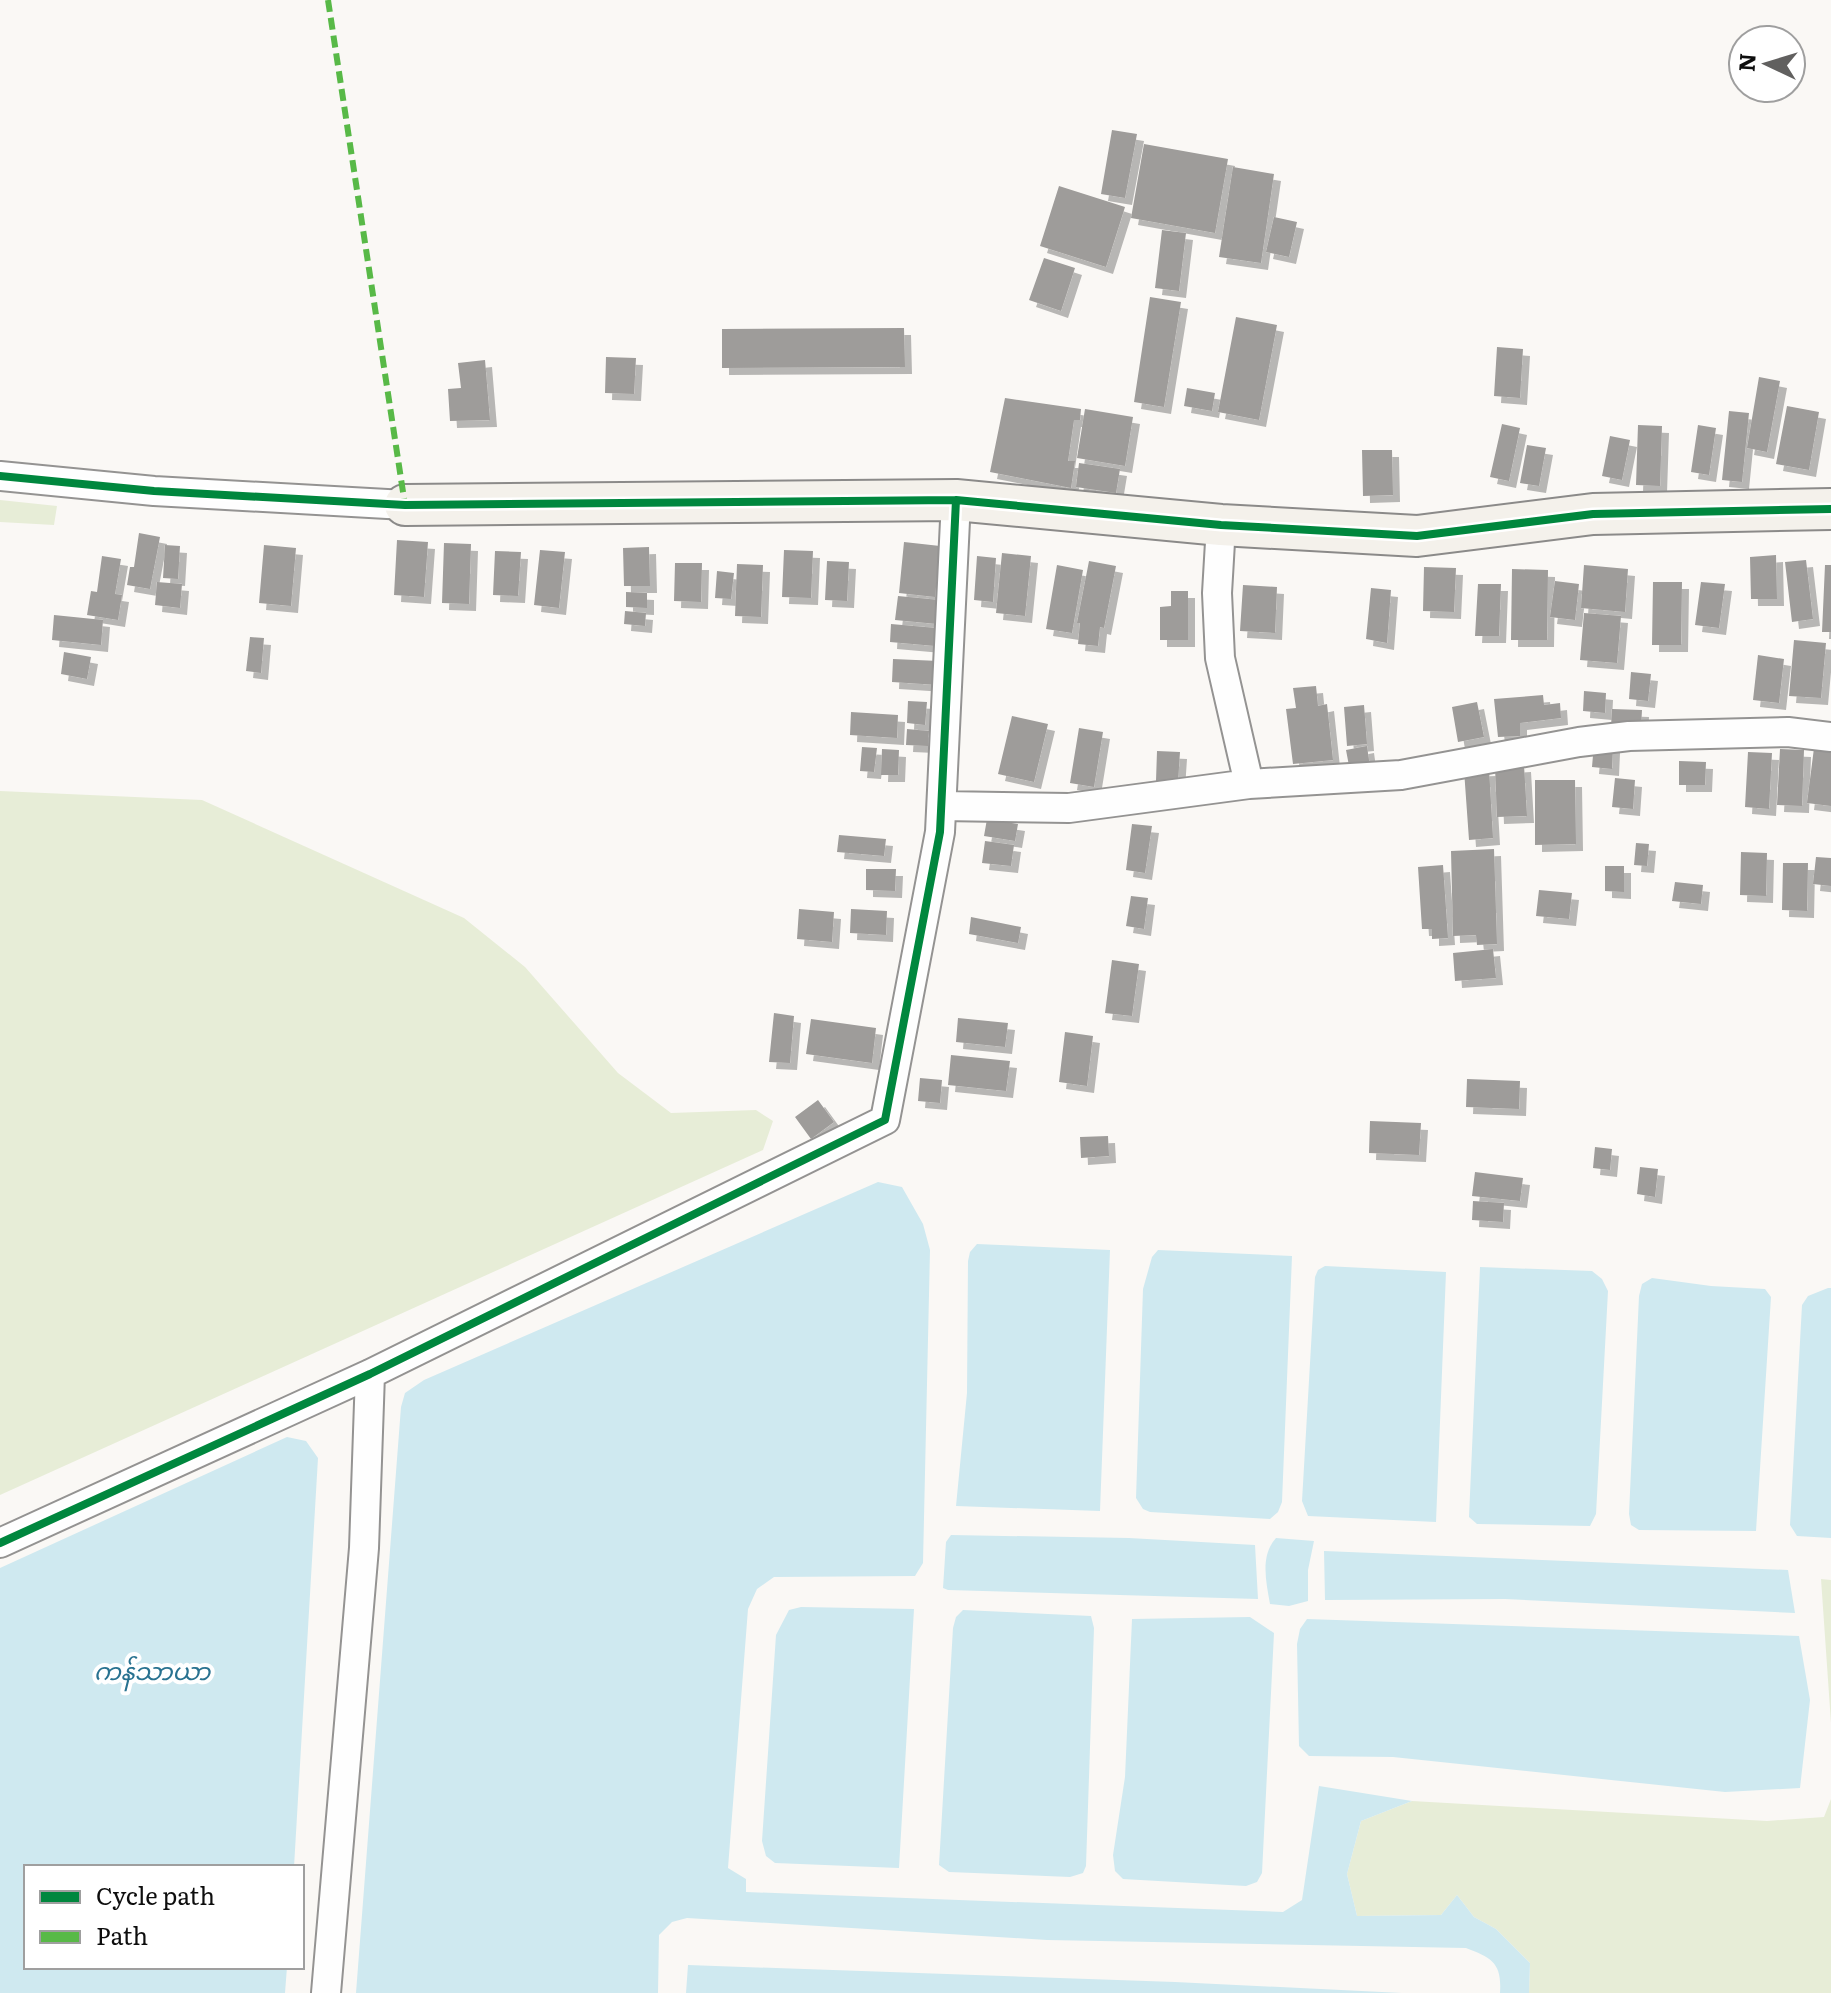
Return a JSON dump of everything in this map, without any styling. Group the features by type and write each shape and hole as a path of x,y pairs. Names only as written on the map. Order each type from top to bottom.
{"street":[{"path":"0,476 154,491 405,505 956,500 1221,525 1417,536 1593,514 1831,509"},
{"path":"0,1543 370,1374 885,1120 940,832 956,500"},
{"path":"1221,525 1217,593 1220,658 1249,784"},
{"path":"942,806 1069,808 1249,784 1401,775 1579,742 1629,736 1788,732 1831,737"},
{"path":"326,1993 364,1548 370,1374"}],"green space":[{"path":"0,500 57,506 54,525 0,522"},
{"path":"0,791 202,800 464,918 525,967 618,1073 671,1113 756,1110 773,1121 763,1150 0,1495"},
{"path":"1821,1579 1831,1580 1831,1723"},
{"path":"1831,1799 1831,1993 1529,1993 1530,1963 1496,1929 1474,1917 1457,1895 1441,1915 1357,1916 1347,1874 1361,1821 1412,1801 1767,1821 1824,1817"}],"water":[{"path":"878,1182 902,1187 923,1224 930,1250 923,1563 915,1576 774,1577 757,1589 748,1609 728,1868 746,1879 746,1892 1283,1912 1302,1900 1319,1786 1412,1801 1361,1821 1347,1874 1357,1916 1441,1915 1457,1895 1474,1917 1496,1929 1530,1963 1529,1993 1500,1993 1499,1975 1494,1963 1466,1948 1047,1940 687,1918 672,1922 659,1935 658,1993 356,1993 401,1407 405,1393 424,1380"},
{"path":"977,1244 1110,1250 1100,1511 956,1506 967,1393 968,1261 970,1252"},
{"path":"1158,1250 1292,1256 1282,1502 1278,1512 1270,1519 1150,1512 1143,1509 1136,1498 1143,1289 1152,1257"},
{"path":"1325,1266 1446,1272 1436,1522 1308,1516 1302,1501 1315,1277 1318,1270"},
{"path":"1480,1267 1592,1271 1602,1279 1608,1291 1596,1514 1590,1526 1477,1524 1469,1517"},
{"path":"1652,1278 1765,1289 1771,1297 1756,1531 1639,1530 1631,1525 1639,1296 1642,1284"},
{"path":"1831,1288 1831,1538 1797,1536 1790,1525 1802,1305 1808,1296"},
{"name":"ကန်သာယာ","path":"287,1437 306,1441 318,1458 294,1865 24,1865 24,1969 287,1969 285,1993 0,1993 0,1568"},
{"path":"951,1535 1129,1538 1255,1545 1258,1599 948,1590 943,1588 946,1542"},
{"path":"1276,1538 1314,1541 1308,1570 1308,1601 1289,1606 1270,1604 1266,1561"},
{"path":"1324,1551 1788,1570 1795,1613 1505,1599 1325,1600"},
{"path":"801,1607 914,1609 899,1868 775,1863 766,1856 762,1841 776,1635 789,1610"},
{"path":"963,1610 1091,1616 1094,1628 1086,1866 1083,1873 1070,1877 949,1872 939,1865 953,1628 956,1617"},
{"path":"1250,1617 1274,1633 1262,1873 1257,1882 1246,1886 1123,1879 1115,1871 1113,1855 1125,1777 1132,1619"},
{"path":"1307,1619 1799,1636 1810,1700 1800,1788 1725,1792 1393,1757 1309,1756 1299,1746 1297,1644 1300,1629"},
{"path":"688,1965 1175,1982 1402,1993 686,1993"}],"building":[{"path":"1112,130 1137,134 1125,198 1101,194"},
{"path":"1144,144 1228,159 1215,233 1131,218"},
{"path":"1233,167 1274,174 1261,263 1219,257"},
{"path":"1059,186 1125,207 1106,267 1040,246"},
{"path":"1274,217 1297,222 1289,257 1266,252"},
{"path":"1162,230 1186,233 1179,291 1155,288"},
{"path":"1044,258 1075,268 1061,311 1029,300"},
{"path":"1150,297 1181,302 1164,407 1134,402"},
{"path":"1236,317 1277,325 1259,420 1218,412"},
{"path":"904,328 905,367 722,368 722,329"},
{"path":"1497,347 1523,349 1520,398 1494,396"},
{"path":"606,357 636,358 634,394 605,393"},
{"path":"485,360 490,420 450,421 448,389 461,388 458,363"},
{"path":"1759,377 1780,381 1767,452 1747,448"},
{"path":"1187,388 1215,393 1212,411 1184,406"},
{"path":"1005,398 1081,409 1080,420 1074,420 1068,461 1075,461 1071,488 990,472"},
{"path":"1787,406 1819,412 1809,470 1776,464"},
{"path":"1085,409 1133,417 1125,466 1077,458"},
{"path":"1729,411 1749,413 1742,482 1722,480"},
{"path":"1502,424 1520,428 1509,481 1490,477"},
{"path":"1638,425 1662,426 1660,486 1636,485"},
{"path":"1698,425 1716,428 1709,475 1691,472"},
{"path":"1610,436 1630,440 1622,480 1602,476"},
{"path":"1527,445 1546,448 1539,486 1520,483"},
{"path":"1362,450 1392,450 1393,495 1363,496"},
{"path":"1079,463 1120,469 1116,493 1076,487"},
{"path":"139,533 160,537 150,589 127,585 130,567 134,567"},
{"path":"397,540 428,542 424,597 394,595"},
{"path":"904,542 940,546 935,597 899,593"},
{"path":"444,543 471,544 469,604 442,603"},
{"path":"165,545 180,546 178,579 163,578"},
{"path":"264,545 296,548 291,606 259,603"},
{"path":"649,547 650,586 624,586 623,548"},
{"path":"540,550 565,552 559,608 534,605"},
{"path":"784,550 813,551 811,598 782,597"},
{"path":"495,551 521,552 518,596 493,595"},
{"path":"1002,553 1031,556 1025,616 996,613"},
{"path":"1776,555 1777,599 1751,599 1750,557"},
{"path":"102,556 121,559 115,594 122,595 118,620 87,615 91,591 97,592"},
{"path":"977,556 996,558 993,602 974,600"},
{"path":"1806,560 1813,619 1792,622 1785,562"},
{"path":"827,561 849,562 847,601 825,600"},
{"path":"1089,561 1116,566 1098,646 1078,644 1080,623 1077,623"},
{"path":"675,563 702,563 701,602 674,601"},
{"path":"737,564 763,565 761,617 735,616"},
{"path":"1057,565 1083,570 1072,633 1046,629"},
{"path":"1584,565 1628,569 1625,612 1581,608"},
{"path":"1825,565 1831,565 1831,632 1822,632"},
{"path":"1424,567 1456,568 1454,612 1423,611"},
{"path":"1512,569 1548,570 1547,640 1511,640"},
{"path":"717,571 734,573 731,599 715,598"},
{"path":"1555,581 1579,584 1575,620 1550,617"},
{"path":"157,582 182,584 180,608 155,605"},
{"path":"1653,582 1682,582 1681,645 1652,645"},
{"path":"1701,582 1725,584 1719,628 1695,625"},
{"path":"1478,584 1501,584 1499,636 1475,636"},
{"path":"1243,585 1277,587 1275,633 1240,631"},
{"path":"1371,588 1391,590 1387,643 1366,639"},
{"path":"1171,591 1188,591 1188,640 1160,640 1160,607 1171,606"},
{"path":"626,592 647,593 647,608 626,607"},
{"path":"898,596 939,600 937,624 895,620"},
{"path":"625,611 646,613 645,626 624,624"},
{"path":"1584,613 1621,616 1617,663 1580,660"},
{"path":"54,615 103,620 101,645 52,640"},
{"path":"891,624 936,628 935,646 890,642"},
{"path":"250,637 264,638 261,673 246,671"},
{"path":"1794,640 1826,643 1821,698 1789,696"},
{"path":"64,652 91,657 87,679 61,674"},
{"path":"1758,655 1784,659 1779,703 1753,700"},
{"path":"893,659 939,661 938,685 892,682"},
{"path":"1631,672 1651,674 1648,701 1629,699"},
{"path":"1316,686 1318,706 1327,704 1333,760 1293,764 1286,709 1296,708 1293,688"},
{"path":"1584,691 1606,693 1605,713 1583,711"},
{"path":"1543,695 1544,705 1560,703 1561,718 1520,723 1520,736 1498,737 1494,699"},
{"path":"908,701 927,702 925,725 907,723"},
{"path":"1477,702 1484,737 1458,742 1452,707"},
{"path":"1364,705 1367,744 1347,746 1344,707"},
{"path":"1612,709 1642,710 1641,728 1611,727"},
{"path":"851,712 898,715 897,738 850,735"},
{"path":"1012,716 1048,724 1034,782 998,774"},
{"path":"1079,728 1103,732 1094,787 1070,783"},
{"path":"907,729 929,731 928,746 906,745"},
{"path":"1594,744 1613,746 1612,769 1592,767"},
{"path":"1367,746 1370,767 1350,771 1346,750"},
{"path":"862,747 877,748 874,772 860,771"},
{"path":"1814,748 1831,750 1831,806 1807,803"},
{"path":"882,749 899,750 898,775 881,775"},
{"path":"1780,749 1804,750 1802,806 1777,805"},
{"path":"1157,751 1180,752 1178,782 1156,781"},
{"path":"1748,752 1772,753 1769,809 1745,807"},
{"path":"1679,761 1706,762 1705,785 1679,785"},
{"path":"1524,765 1527,816 1497,817 1495,767"},
{"path":"1489,769 1493,838 1469,840 1464,770"},
{"path":"1615,778 1635,780 1633,809 1612,807"},
{"path":"1535,780 1575,780 1576,844 1535,845"},
{"path":"987,819 1018,824 1015,841 984,836"},
{"path":"1132,824 1152,826 1145,873 1126,870"},
{"path":"839,835 886,839 884,856 837,852"},
{"path":"985,841 1014,845 1011,866 982,863"},
{"path":"1636,843 1649,844 1647,866 1634,865"},
{"path":"1494,849 1497,944 1477,945 1476,935 1453,936 1451,851"},
{"path":"1741,852 1767,853 1766,896 1740,895"},
{"path":"1816,857 1831,858 1831,886 1813,884"},
{"path":"1783,863 1808,863 1807,911 1782,910"},
{"path":"1443,865 1448,938 1432,939 1432,929 1422,929 1418,867"},
{"path":"1605,866 1624,866 1624,892 1605,891"},
{"path":"866,869 896,869 895,891 866,890"},
{"path":"1675,882 1703,885 1701,904 1672,901"},
{"path":"1539,890 1572,893 1569,919 1536,916"},
{"path":"1131,896 1148,898 1144,929 1126,926"},
{"path":"799,909 834,912 832,942 797,939"},
{"path":"851,909 887,911 886,935 850,933"},
{"path":"971,917 1021,927 1018,943 969,934"},
{"path":"1493,949 1496,978 1455,981 1453,953"},
{"path":"1112,960 1139,964 1132,1016 1105,1013"},
{"path":"774,1013 794,1016 790,1063 769,1062"},
{"path":"958,1018 1008,1023 1005,1047 956,1042"},
{"path":"811,1019 876,1028 872,1063 806,1054"},
{"path":"1065,1032 1093,1036 1087,1086 1059,1082"},
{"path":"951,1055 1010,1061 1006,1091 948,1085"},
{"path":"920,1078 942,1080 940,1103 918,1101"},
{"path":"1467,1079 1520,1081 1519,1109 1466,1107"},
{"path":"818,1100 834,1122 811,1139 795,1117"},
{"path":"1370,1121 1421,1123 1419,1155 1369,1153"},
{"path":"1108,1136 1109,1156 1081,1158 1080,1137"},
{"path":"1595,1147 1612,1149 1610,1170 1593,1168"},
{"path":"1640,1167 1658,1169 1655,1197 1637,1194"},
{"path":"1475,1172 1523,1178 1520,1201 1472,1196"},
{"path":"1473,1201 1504,1203 1503,1222 1472,1220"}],"marked path":[{"path":"328,0 405,505"}],"cycle path":[{"path":"0,476 154,491 405,505 956,500 1221,525 1417,536 1593,514 1831,509"},
{"path":"0,1543 370,1374 885,1120 940,832 956,500"}]}
